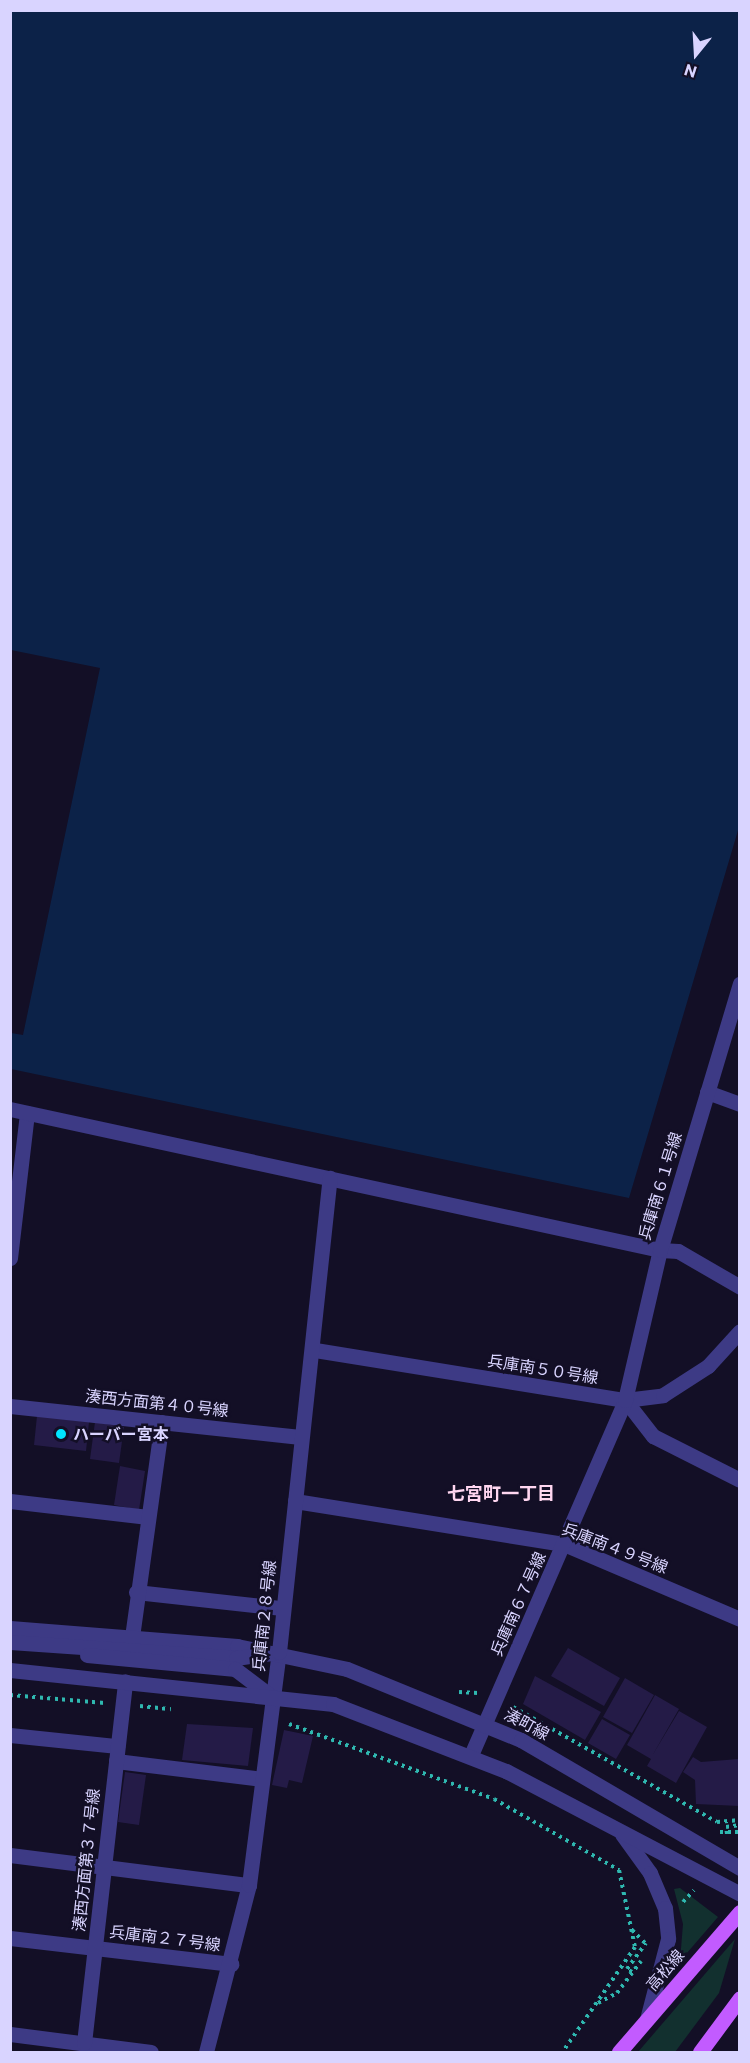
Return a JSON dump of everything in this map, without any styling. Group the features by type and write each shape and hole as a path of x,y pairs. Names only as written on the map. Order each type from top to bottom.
{"main road":[{"name":"高松線","path":"619,2052 740,1912"},
{"path":"700,2052 740,1998"}],"street":[{"name":"兵庫南６１号線","path":"625,1400 660,1250 740,984"},
{"path":"707,1092 740,1104"},
{"path":"10,1110 660,1250 678,1251 740,1287"},
{"path":"10,1258 27,1113"},
{"name":"兵庫南２８号線","path":"206,2052 231,1964 249,1885 279,1652 300,1437 315,1350 330,1178"},
{"name":"兵庫南５０号線","path":"315,1350 625,1400 663,1395 708,1366 740,1331"},
{"path":"625,1400 653,1436 740,1480"},
{"name":"兵庫南６７号線","path":"471,1755 625,1400"},
{"name":"湊西方面第４０号線","path":"10,1406 300,1437"},
{"path":"132,1637 136,1592 162,1422"},
{"path":"10,1501 148,1517"},
{"name":"兵庫南４９号線","path":"295,1501 564,1544 740,1618"},
{"path":"136,1592 282,1608"},
{"name":"湊町線","path":"10,1628 132,1637 279,1652 347,1669 485,1722 740,1868"},
{"name":"湊町線","path":"10,1642 236,1658 279,1652"},
{"name":"湊町線","path":"31,1643 107,1659 235,1669 273,1697"},
{"name":"湊町線","path":"10,1670 333,1704 471,1755 740,1894"},
{"name":"湊西方面第３７号線","path":"77,2046 95,1947 125,1681"},
{"path":"10,1735 262,1779"},
{"path":"622,1834 650,1873 666,1908 668,1939 647,2019"},
{"path":"10,1855 249,1885"},
{"name":"兵庫南２７号線","path":"10,1938 231,1964"},
{"path":"10,2034 77,2046 151,2052"}],"path":[{"path":"516,1708 717,1822 740,1823"},
{"path":"281,1727 307,1728 494,1799 620,1870 635,1947 564,2049"},
{"path":"692,1808 702,1821"},
{"path":"740,1823 726,1827 727,1834 740,1832"},
{"path":"631,1929 651,1949 646,1954"},
{"path":"596,2004 616,1993 632,1972"}],"green space":[{"path":"680,1888 718,1917 680,1961 683,1924 674,1889"},
{"path":"735,1939 719,1993 675,2052 638,2052"}],"water":[{"path":"11,10 739,11 739,827 629,1198 11,1069 11,1033 23,1035 100,668 11,650"}],"building":[{"name":"ハーバー宮本","path":"37,1416 89,1422 86,1451 34,1445"},
{"path":"95,1422 124,1427 119,1463 90,1459"},
{"path":"120,1466 145,1471 139,1510 114,1505"},
{"path":"568,1648 620,1678 604,1706 551,1676"},
{"path":"535,1676 601,1712 585,1740 523,1704"},
{"path":"625,1678 654,1695 632,1733 603,1717"},
{"path":"655,1695 679,1709 652,1756 679,1711 707,1727 676,1783 647,1766 651,1759 627,1745"},
{"path":"602,1719 630,1735 616,1759 588,1743"},
{"path":"187,1724 253,1728 248,1766 182,1760"},
{"path":"284,1730 313,1736 302,1783 289,1780 287,1788 272,1785"},
{"path":"693,1757 701,1762 739,1759 740,1806 696,1804 695,1780 683,1772"},
{"path":"125,1772 146,1775 139,1825 118,1822"}],"place":[{"name":"ハーバー宮本","path":"61,1434"}],"district":[{"name":"七宮町一丁目","path":"501,1493"}]}
